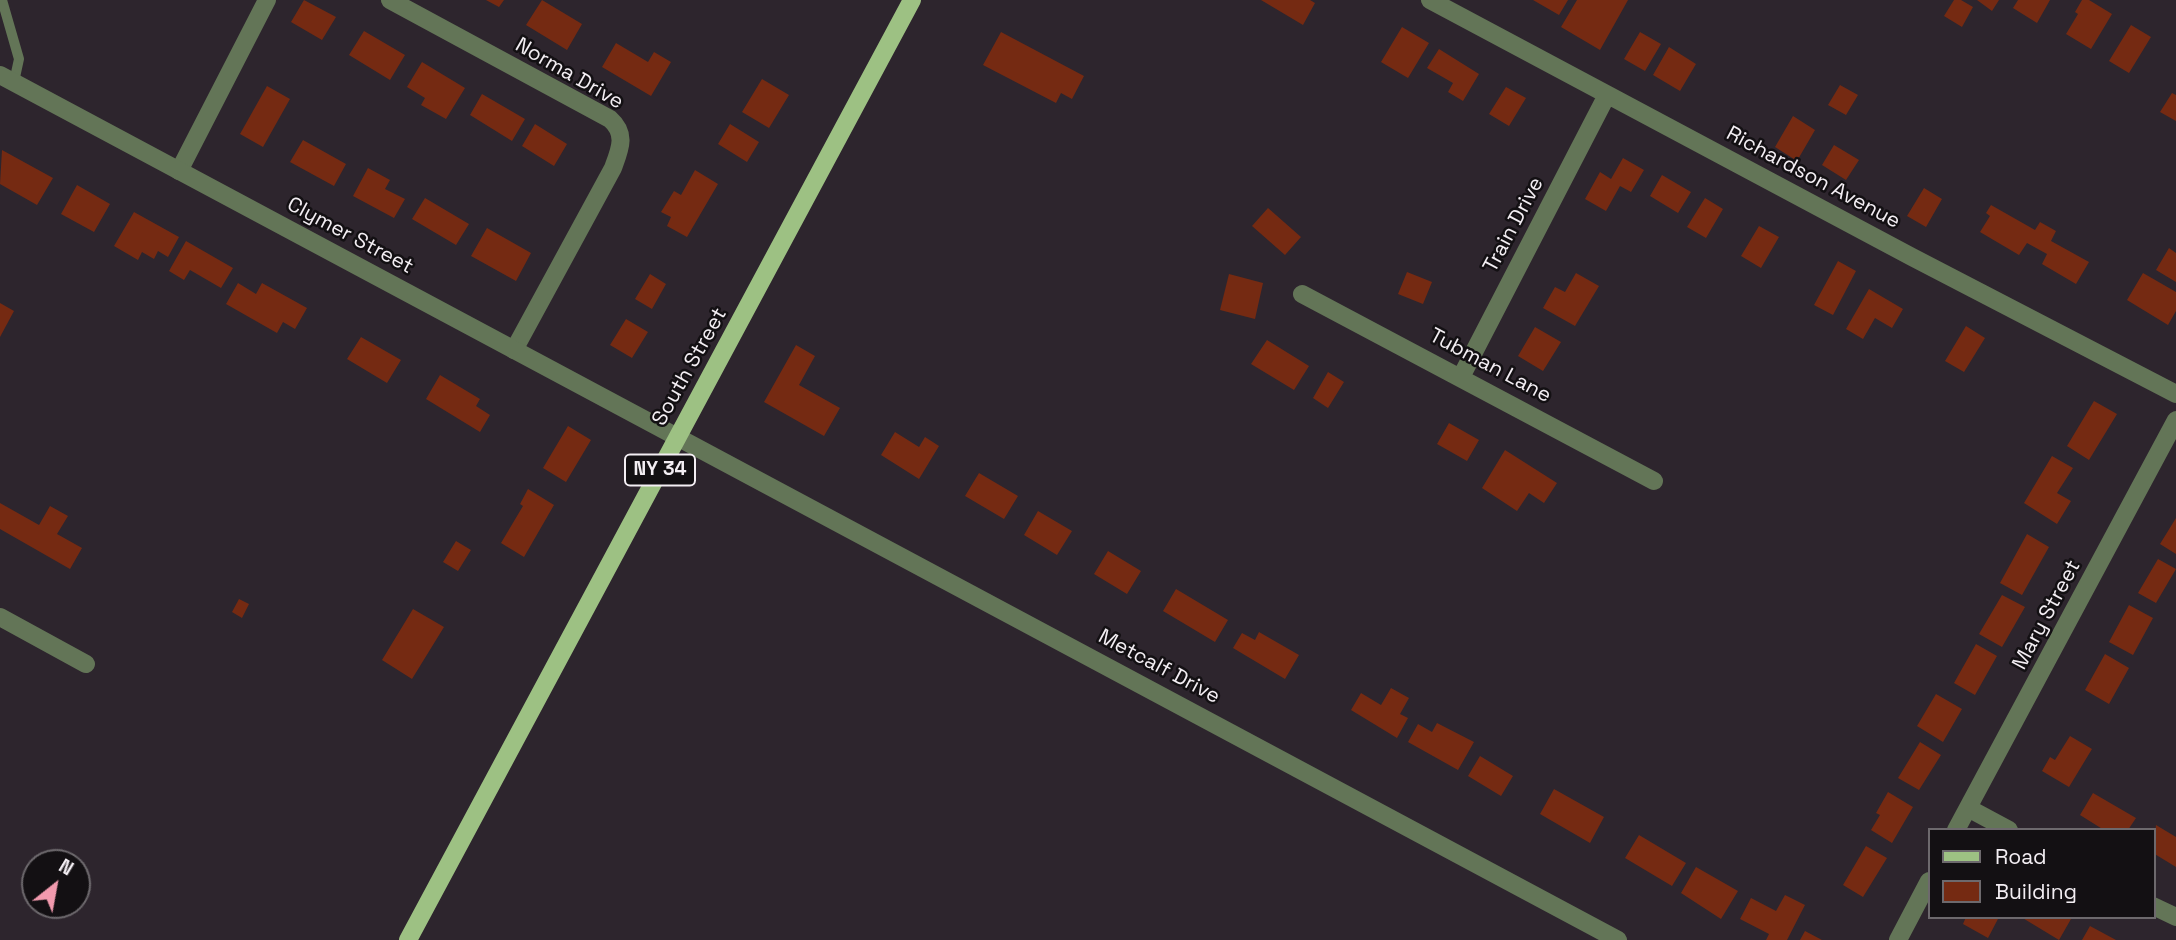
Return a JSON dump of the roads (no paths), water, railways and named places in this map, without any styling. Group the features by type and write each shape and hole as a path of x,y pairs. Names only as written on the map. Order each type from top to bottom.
{"main road":[{"name":"South Street","path":"408,940 912,0"}],"street":[{"path":"179,171 267,0"},
{"name":"Norma Drive","path":"390,0 610,119 621,134 621,147 613,168 514,349"},
{"name":"Richardson Avenue","path":"1430,0 2176,394"},
{"name":"Clymer Street","path":"7,79 678,437"},
{"name":"Train Drive","path":"1461,377 1607,95"},
{"name":"Tubman Lane","path":"1302,294 1654,481"},
{"name":"Mary Street","path":"1957,828 2176,420"},
{"name":"Metcalf Drive","path":"678,437 1618,940"},
{"path":"0,617 86,664"},
{"path":"1968,808 2005,828"},
{"path":"1898,940 1927,885"},
{"path":"2155,907 2176,917"}],"lane":[{"path":"2,0 19,59 7,79"}]}
